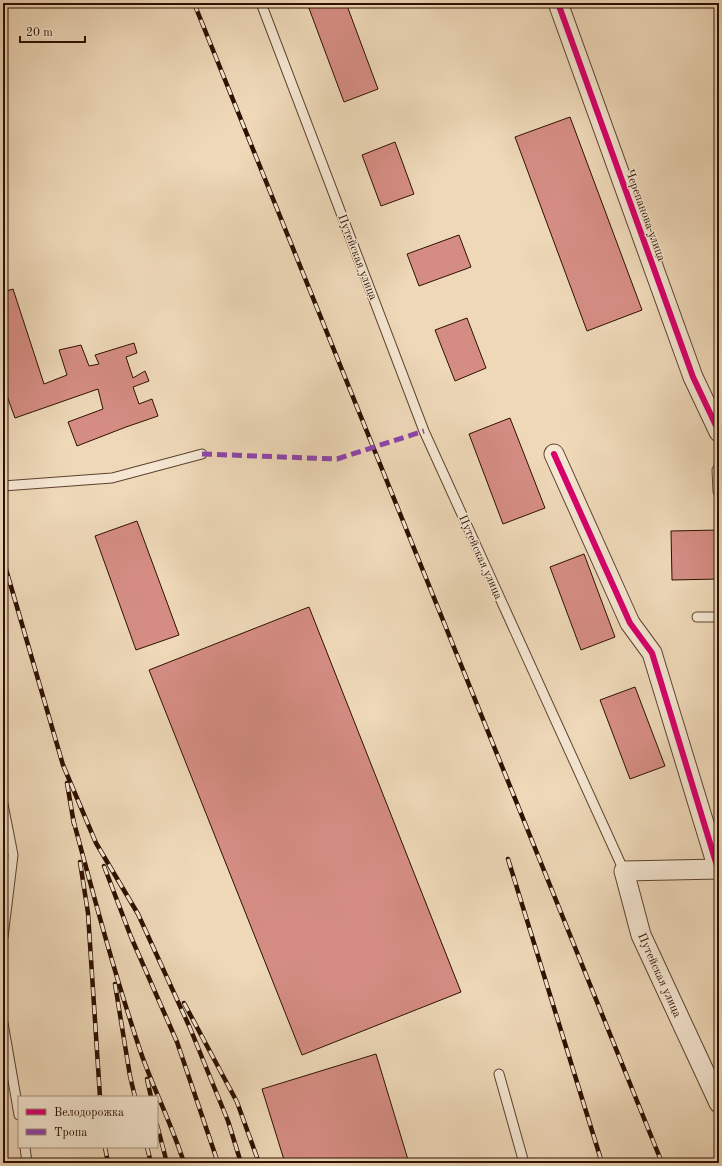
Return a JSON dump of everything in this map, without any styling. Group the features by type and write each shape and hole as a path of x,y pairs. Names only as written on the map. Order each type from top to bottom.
{"street":[{"name":"Черепанова улица","path":"558,3 693,377 719,432"},
{"path":"554,454 630,623 652,653 718,869 624,871"},
{"name":"Путейская улица","path":"624,871 641,935 719,1103"}],"lane":[{"name":"Путейская улица","path":"261,3 424,431 624,871"},
{"path":"3,486 112,478 202,454"},
{"path":"719,467 717,470 719,493"},
{"path":"697,617 719,617"},
{"path":"3,804 13,854 3,937"},
{"path":"3,1024 18,1109"},
{"path":"499,1074 524,1163"},
{"path":"24,1148 27,1163"}],"building":[{"path":"307,3 346,3 378,89 344,102"},
{"path":"570,117 642,310 587,331 515,137"},
{"path":"395,142 414,194 381,206 362,155"},
{"path":"459,235 471,267 419,286 407,254"},
{"path":"13,289 44,384 67,375 59,350 81,345 89,366 99,364 95,355 134,343 137,353 126,357 133,378 145,371 149,381 133,387 139,404 152,399 158,416 77,446 68,422 103,409 98,389 15,418 3,385 3,292"},
{"path":"467,318 486,368 455,381 435,330"},
{"path":"510,418 545,508 503,524 469,434"},
{"path":"137,521 179,635 136,650 95,536"},
{"path":"719,530 719,579 672,580 671,531"},
{"path":"584,554 615,637 581,650 550,567"},
{"path":"309,607 461,992 302,1055 149,670"},
{"path":"635,687 665,766 630,779 600,700"},
{"path":"376,1054 409,1163 285,1163 262,1089"}],"railway":[{"path":"194,3 662,1163"},
{"path":"3,559 63,765 96,843 138,914 190,1028 228,1121 241,1163"},
{"path":"67,783 74,824"},
{"path":"73,819 122,995 141,1053 158,1096"},
{"path":"508,859 602,1163"},
{"path":"80,862 88,913 100,1096"},
{"path":"104,866 131,937 177,1042 218,1163"},
{"path":"115,984 130,1076 135,1096"},
{"path":"184,1003 237,1102 259,1163"},
{"path":"147,1079 151,1096"},
{"path":"158,1096 184,1163"},
{"path":"158,1129 167,1163"},
{"path":"105,1148 108,1163"},
{"path":"147,1148 151,1163"}],"marked path":[{"path":"202,454 337,459 424,431"}],"cycle path":[{"path":"558,3 693,377 719,432"},
{"path":"554,454 630,623 652,653 718,869"}]}
